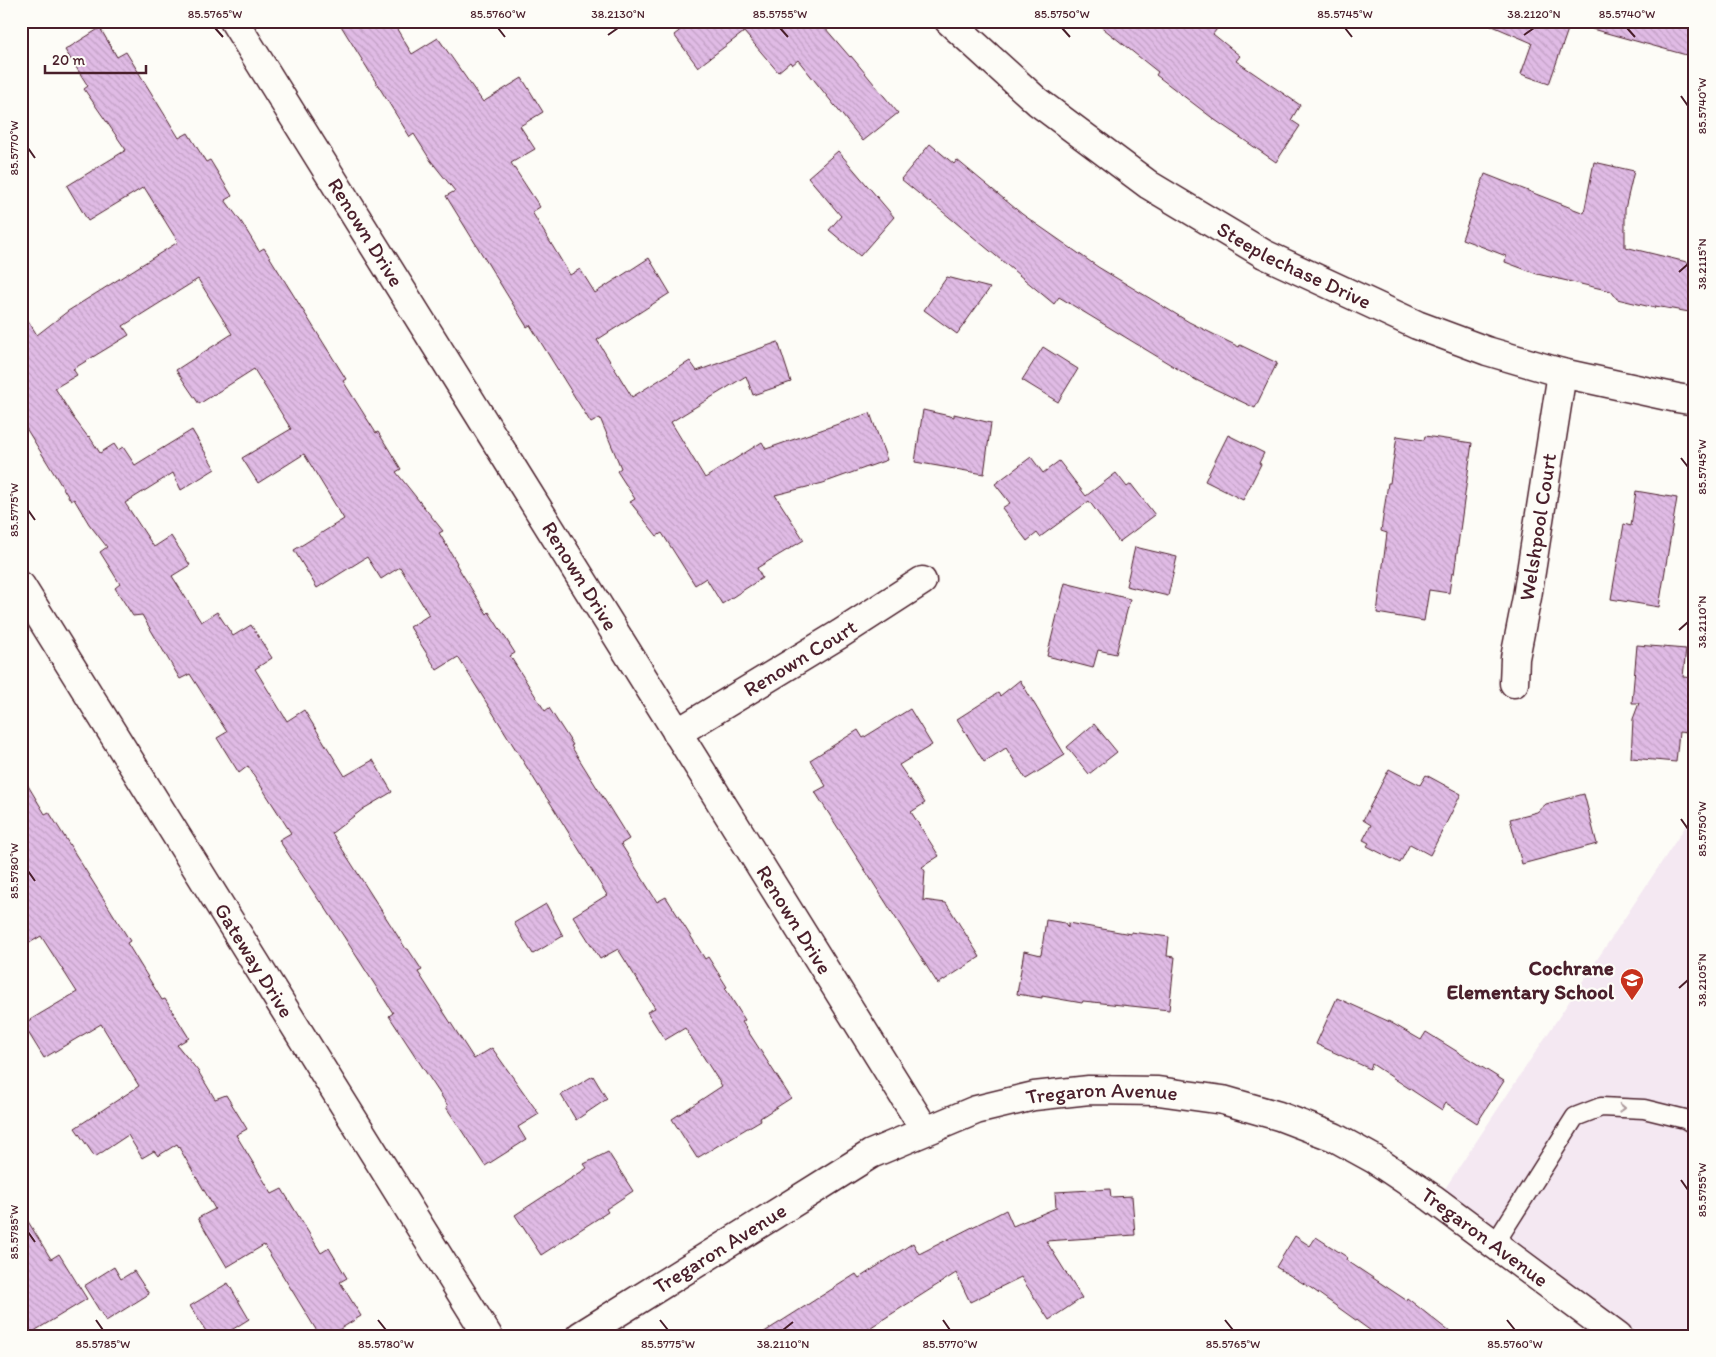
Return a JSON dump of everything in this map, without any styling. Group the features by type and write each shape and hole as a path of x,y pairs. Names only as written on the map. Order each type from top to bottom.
{"street":[{"name":"Renown Drive","path":"234,21 925,1130"},
{"name":"Steeplechase Drive","path":"949,21 1038,102 1149,186 1264,254 1418,325 1487,351 1562,373 1677,398 1695,400"},
{"name":"Welshpool Court","path":"1514,683 1515,658 1527,597 1562,373"},
{"name":"Renown Court","path":"677,733 840,634 922,581"},
{"name":"Gateway Drive","path":"21,586 488,1336"},
{"name":"Tregaron Avenue","path":"580,1336 871,1154 925,1130 984,1108 1034,1096 1089,1090 1158,1091 1223,1100 1278,1116 1334,1137 1374,1159 1432,1198 1618,1336"}],"lane":[{"path":"1494,1245 1575,1117 1601,1107 1644,1109 1685,1119 1695,1125"}],"shaded area":[{"name":"Cochrane Elementary School","path":"1695,812 1695,1336 1642,1336 1444,1190"}],"building":[{"path":"338,21 392,21 412,54 438,38 483,102 522,78 543,112 520,126 535,149 511,163 540,207 532,212 570,275 580,269 595,293 649,258 670,293 597,340 632,397 690,361 697,371 778,342 791,382 753,395 746,376 671,422 705,478 762,442 766,449 870,413 887,460 823,483 775,495 804,540 757,568 762,578 722,604 706,578 695,585 662,533 657,536 630,502 635,499 617,471 621,468 600,418 591,423 530,325 527,327 446,196 455,191 431,161 414,134 410,137"},
{"path":"692,21 819,21 898,113 863,141 798,60 792,65 790,62 778,72 744,32 698,67 674,35"},
{"path":"1094,21 1223,21 1213,34 1240,56 1236,61 1300,105 1291,120 1300,126 1276,162 1215,120 1156,75 1158,72"},
{"path":"1481,21 1571,21 1549,84 1521,74 1532,43"},
{"path":"1593,21 1695,21 1695,38 1690,56 1592,29"},
{"path":"100,28 117,57 126,52 179,138 188,133 206,162 210,160 232,196 225,200 259,251 264,248 346,379 343,381 401,469 396,472 443,531 439,533 456,564 487,614 489,612 515,653 510,656 545,711 549,708 573,745 571,746 629,839 621,844 657,902 666,897 705,959 708,957 745,1020 742,1022 791,1098 760,1118 761,1120 697,1158 672,1119 722,1086 685,1028 665,1040 647,1012 655,1008 618,949 600,959 573,916 607,895 458,657 437,670 410,627 429,615 400,567 381,579 367,557 317,588 294,550 344,519 304,454 258,483 242,458 291,429 254,369 199,404 176,370 232,334 198,279 123,326 129,335 73,369 77,375 55,388 73,417 100,453 114,444 118,450 123,447 135,465 192,430 215,469 181,490 173,473 125,503 154,547 171,536 190,565 172,576 201,622 217,612 233,636 251,625 272,658 255,669 287,721 304,710 345,776 373,760 392,792 363,809 332,833 406,949 408,949 422,970 418,972 474,1059 492,1048 539,1114 518,1127 526,1140 485,1166 389,1016 393,1013 321,901 279,840 291,833 248,766 239,773 217,738 227,732 190,674 180,679 142,615 133,616 115,588 120,584 100,552 107,547 89,524 74,499 71,501 21,420 21,309 37,335 68,311 178,242 144,187 88,221 67,186 126,150 84,89 88,86 65,50"},
{"path":"930,144 954,164 957,160 1022,214 1098,267 1189,322 1239,347 1240,345 1277,363 1255,408 1196,380 1059,297 1054,304 901,179"},
{"path":"838,151 894,217 860,256 829,230 841,216 808,177"},
{"path":"1594,162 1634,171 1625,209 1625,247 1695,264 1695,313 1655,306 1655,308 1617,299 1611,291 1537,274 1505,262 1506,256 1462,239 1485,174 1584,213"},
{"path":"947,277 990,288 957,334 924,310"},
{"path":"1043,347 1078,369 1058,402 1022,380"},
{"path":"923,410 954,417 954,414 991,423 984,474 915,462"},
{"path":"1228,435 1264,453 1259,463 1261,464 1243,500 1205,481"},
{"path":"1397,436 1424,440 1425,436 1472,443 1454,574 1452,573 1449,593 1429,590 1424,621 1377,613 1387,533 1381,531"},
{"path":"1031,457 1043,473 1059,461 1086,496 1116,473 1127,487 1131,484 1155,515 1119,542 1089,501 1040,537 1037,533 1027,541 1002,508 1010,503 995,484"},
{"path":"1636,491 1677,498 1659,607 1611,599 1624,524 1631,526"},
{"path":"1135,547 1177,557 1168,596 1126,586"},
{"path":"1065,583 1130,599 1116,654 1098,650 1093,668 1047,656"},
{"path":"1637,645 1686,649 1683,677 1695,678 1695,734 1679,732 1676,762 1631,758 1633,719 1639,703 1632,703"},
{"path":"1020,680 1065,755 1026,779 1006,748 984,762 957,719 998,693 1000,696"},
{"path":"910,709 932,745 899,765 925,803 911,812 939,856 922,867 925,871 923,900 946,903 980,957 938,984 815,792 826,786 810,760 858,730 863,738"},
{"path":"1094,724 1117,752 1089,774 1067,747"},
{"path":"1389,769 1420,785 1426,775 1461,794 1430,855 1410,844 1400,863 1367,846 1369,843 1363,840 1371,825 1363,820"},
{"path":"21,774 45,814 49,812 130,941 127,943 162,1000 165,999 189,1038 177,1045 198,1071 215,1099 226,1095 247,1129 236,1135 272,1194 282,1189 321,1253 329,1248 347,1278 340,1282 361,1316 329,1336 320,1336 264,1245 227,1267 198,1218 215,1209 177,1144 158,1156 154,1151 142,1158 128,1135 95,1157 75,1128 139,1086 101,1024 44,1058 23,1024 77,992 41,936 21,948"},
{"path":"1584,794 1597,844 1522,864 1510,819 1537,812 1546,804"},
{"path":"546,904 563,936 533,954 514,923"},
{"path":"1046,920 1065,923 1068,928 1068,923 1131,934 1131,932 1169,937 1167,956 1175,957 1169,1010 1083,1001 1082,1003 1017,994 1024,951 1041,955"},
{"path":"1337,998 1390,1022 1421,1040 1426,1032 1504,1081 1477,1123 1446,1103 1442,1110 1372,1064 1370,1069 1316,1044"},
{"path":"593,1076 607,1099 576,1120 561,1095"},
{"path":"608,1152 633,1191 606,1209 608,1212 541,1255 515,1215 587,1168 584,1164"},
{"path":"1110,1189 1111,1197 1132,1196 1135,1235 1046,1241 1082,1298 1049,1320 1021,1277 970,1302 956,1273 857,1336 758,1336 856,1274 859,1278 913,1243 919,1254 1006,1210 1013,1226 1056,1208 1055,1192"},
{"path":"21,1210 51,1259 59,1254 87,1299 26,1336 21,1336"},
{"path":"1295,1236 1310,1246 1316,1237 1347,1257 1346,1260 1406,1300 1407,1298 1455,1336 1378,1336 1311,1288 1276,1267"},
{"path":"114,1267 121,1279 134,1271 149,1294 106,1321 84,1286"},
{"path":"228,1283 249,1319 222,1336 209,1336 190,1306"}],"place":[{"name":"Cochrane Elementary School","path":"1632,1001"}]}
